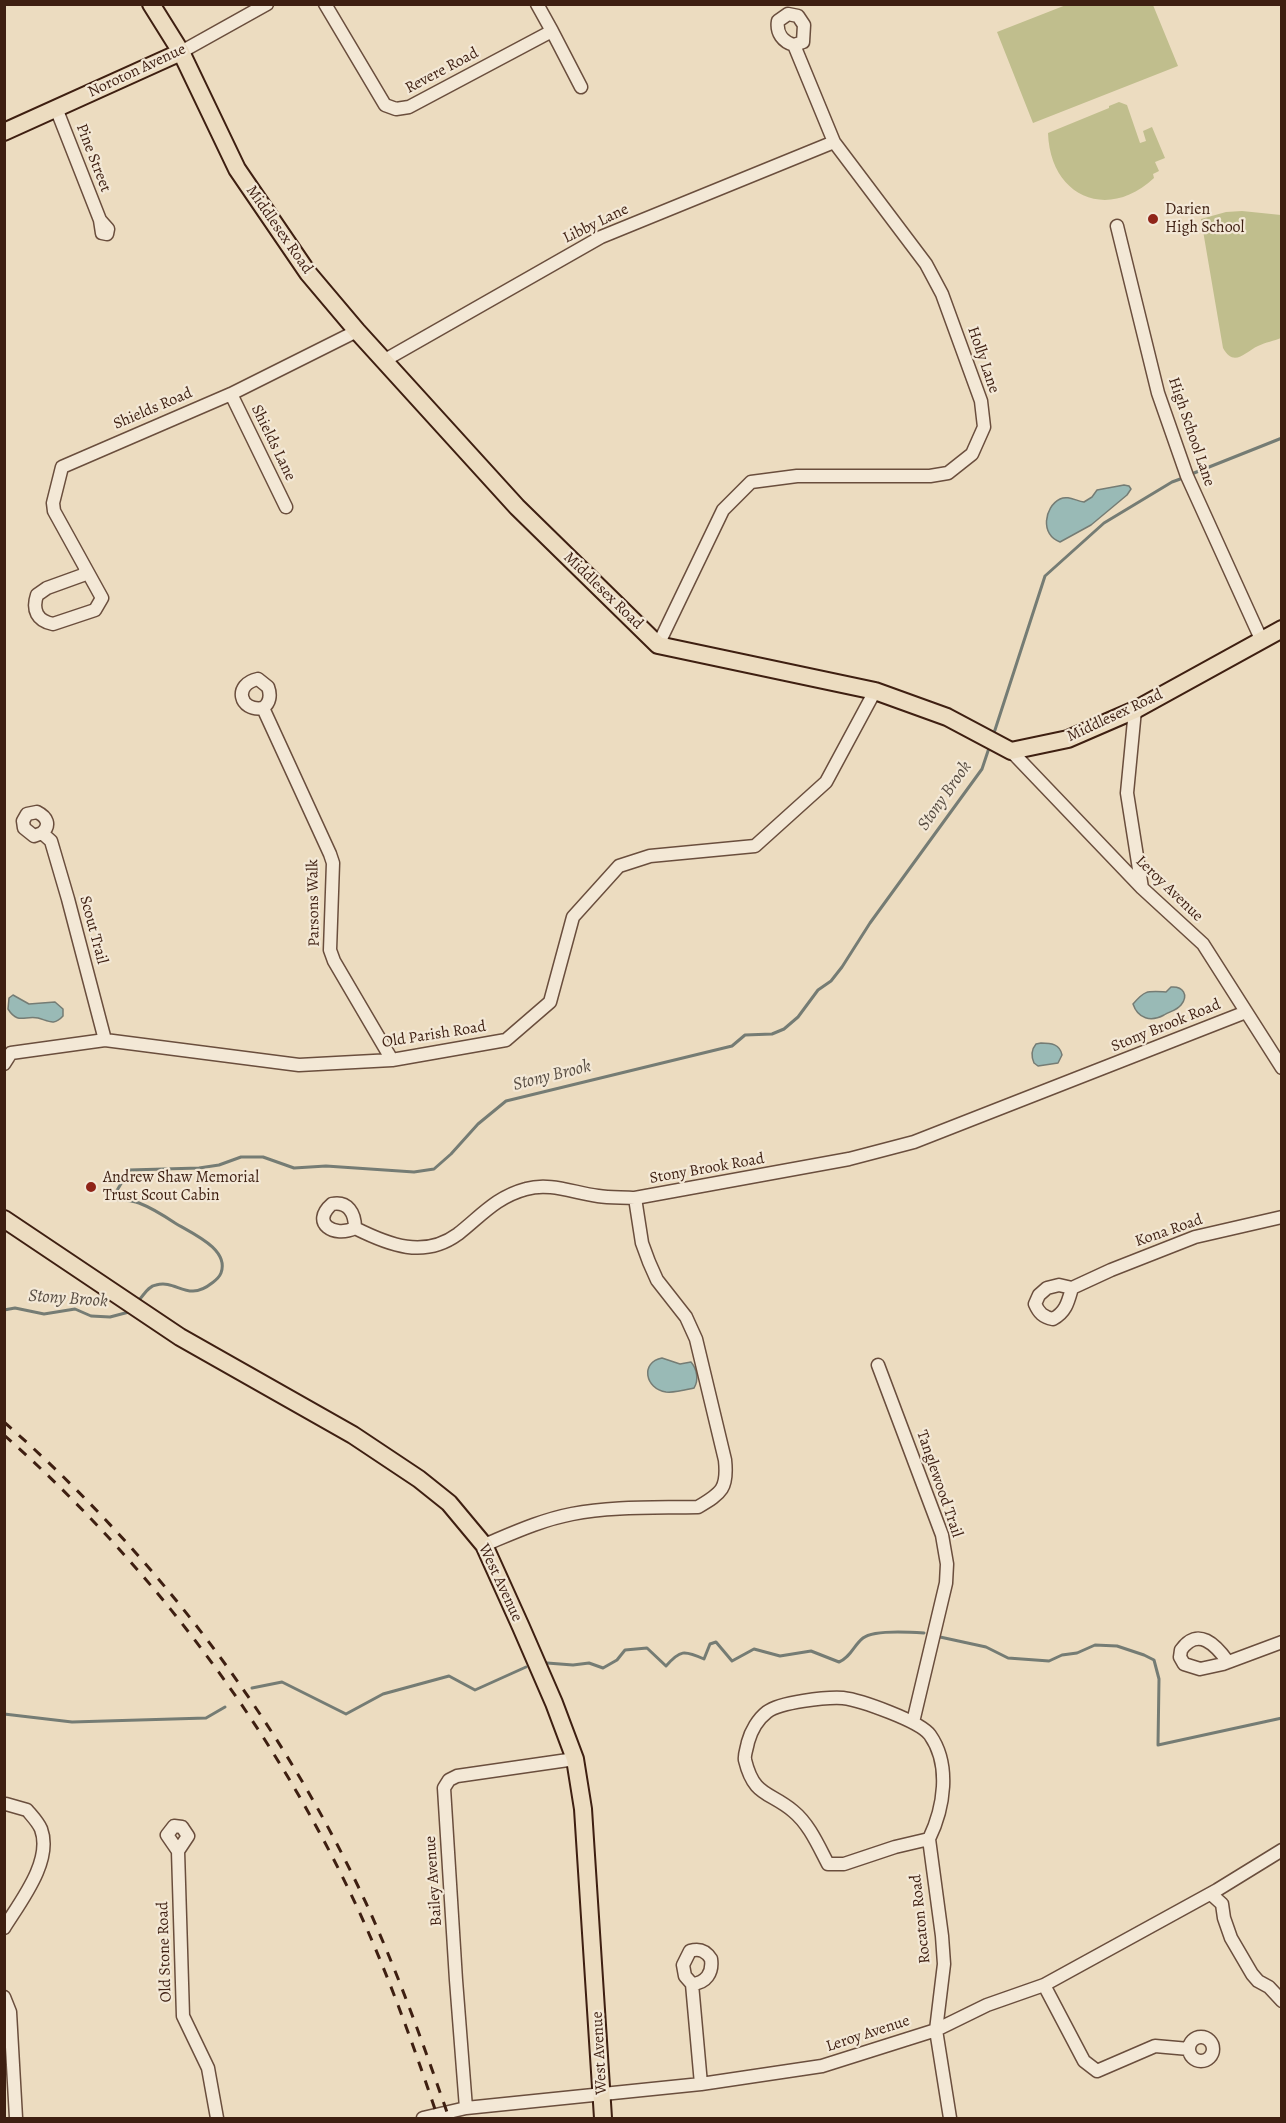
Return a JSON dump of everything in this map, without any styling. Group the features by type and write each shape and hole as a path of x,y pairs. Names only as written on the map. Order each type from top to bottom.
{"main road":[{"name":"Middlesex Road","path":"151,4 181,52 237,169 308,273 357,331 517,507 658,645"},
{"name":"Noroton Avenue","path":"4,132 181,52"},
{"name":"Middlesex Road","path":"1011,751 1068,739 1135,710 1281,629"},
{"path":"658,645 875,692 946,717 1011,751"},
{"name":"West Avenue","path":"4,1219 180,1337 353,1435 411,1474 449,1503 484,1545 554,1703 575,1760 584,1809 603,2118"}],"street":[{"name":"Noroton Avenue","path":"181,52 267,4"},
{"name":"Revere Road","path":"326,4 385,105 396,110 409,107 552,31"},
{"path":"537,4 581,87"},
{"name":"Holly Lane","path":"787,9 802,20 805,30 803,42 794,45 785,42 777,26 787,9"},
{"name":"Holly Lane","path":"658,645 723,510 751,482 797,476 930,476 948,472 972,454 984,428 981,401 942,294 926,264 834,141 794,45"},
{"name":"Pine Street","path":"56,108 100,220"},
{"name":"Libby Lane","path":"385,360 601,237 834,141"},
{"name":"High School Lane","path":"1118,226 1162,403 1187,476 1261,639"},
{"name":"Shields Road","path":"86,569 83,575 47,588 37,595 35,610 39,618 53,624 95,610 102,598 86,569 54,511 53,503 62,467 231,394 357,331"},
{"name":"Shields Lane","path":"231,394 286,507"},
{"name":"Old Parish Road","path":"4,1064 10,1053 105,1040 299,1065 392,1060 506,1040 550,1002 573,917 619,866 650,856 755,846 826,782 875,692"},
{"name":"Parsons Walk","path":"263,708 333,863 330,950 334,961 392,1060"},
{"path":"1135,710 1127,793 1142,888"},
{"name":"Leroy Avenue","path":"1011,751 1142,888 1203,944 1281,1068"},
{"name":"Scout Trail","path":"42,833 51,841 57,860 105,1040"},
{"name":"Stony Brook Road","path":"484,1545 534,1524 572,1514 600,1510 698,1507 721,1490 727,1479 725,1460 696,1340 686,1317 657,1280 649,1263 642,1243 635,1198 849,1160 914,1142 1246,1012"},
{"path":"355,1228 378,1240 399,1247 423,1249 436,1246 458,1233 498,1201 528,1188 546,1187 598,1196 635,1198"},
{"name":"Kona Road","path":"1072,1288 1111,1270 1195,1238 1281,1217"},
{"name":"Tanglewood Trail","path":"878,1365 942,1534 946,1554 946,1583 913,1722"},
{"path":"1228,1662 1281,1642"},
{"name":"Rocaton Road","path":"929,1839 895,1847 844,1864 828,1864 811,1831 793,1811 758,1790 745,1758 751,1731 768,1711 797,1702 821,1698 845,1698 913,1722 929,1734 942,1760 942,1800 929,1839 944,1964 936,2030 950,2118"},
{"name":"Bailey Avenue","path":"466,2108 444,1788 449,1780 457,1776 575,1760"},
{"path":"4,1928 33,1882 41,1863 43,1845 41,1831 27,1810 5,1804"},
{"name":"Leroy Avenue","path":"423,2118 466,2108 701,2084 822,2066 936,2030 987,2005 1044,1985 1211,1894 1281,1850"},
{"name":"Old Stone Road","path":"178,1851 183,2016 208,2068 217,2118"},
{"path":"1211,1894 1222,1904 1224,1918 1232,1938 1252,1974 1258,1981 1269,1987 1281,2001"},
{"path":"692,1984 701,2084"},
{"path":"1044,1985 1084,2061 1097,2071 1155,2046 1189,2049"},
{"path":"4,1997 10,2012 16,2118"}],"shaded area":[{"path":"1066,5 1153,5 1178,66 1033,123 997,32"},
{"path":"1119,102 1127,105 1140,143 1146,141 1143,131 1152,127 1165,158 1155,162 1159,171 1153,174 1154,178 1136,191 1118,198 1100,200 1084,196 1070,187 1059,173 1051,155 1048,133"},
{"path":"1242,211 1281,215 1281,338 1235,358 1227,354 1223,348 1201,219 1226,212"}],"water":[{"path":"1124,485 1131,489 1127,495 1091,525 1060,542 1049,533 1046,521 1048,514 1050,508 1060,499 1069,498 1084,502 1097,490"},
{"path":"1171,987 1179,988 1185,995 1177,1009 1150,1019 1142,1016 1135,1009 1133,1004 1144,994 1166,992"},
{"path":"13,995 29,1004 55,1002 63,1009 63,1016 51,1022 33,1017 15,1017 8,1009 9,998"},
{"path":"1036,1044 1052,1044 1059,1048 1062,1055 1058,1063 1038,1066 1034,1063 1033,1049"},
{"path":"662,1358 680,1364 691,1362 697,1375 694,1388 666,1392 653,1386 648,1370 655,1360"}],"waterway":[{"name":"Stony Brook","path":"1189,475 1282,438"},
{"name":"Stony Brook","path":"994,733 1045,576 1104,523 1172,482 1183,478"},
{"name":"Stony Brook","path":"139,1300 148,1289 156,1285 170,1285 189,1291 203,1289 218,1278 222,1264 215,1249 162,1214 136,1202 112,1199 129,1170 199,1168 219,1165 241,1157 263,1157 294,1168 326,1166 414,1172 434,1169 478,1124 506,1101 732,1046 745,1035 772,1034 784,1029 798,1017 818,990 831,981 842,967 870,923 982,769 989,748"},
{"name":"Stony Brook","path":"4,1310 15,1308 44,1314 75,1309 91,1316 110,1317 129,1312"},
{"path":"547,1663 573,1665 589,1663 603,1668 617,1660 625,1650 647,1648 666,1666 683,1653 704,1659 710,1644 716,1642 732,1661 754,1649 780,1656 811,1651 839,1662 868,1635 892,1632 924,1633"},
{"path":"940,1637 986,1647 1008,1658 1049,1661 1095,1645 1117,1646 1144,1655 1154,1660 1159,1679 1158,1745 1282,1718"},
{"path":"252,1688 282,1682 346,1714 383,1694 449,1676 475,1690 526,1667"},
{"path":"4,1714 72,1722 206,1718 225,1707"}],"railway":[{"path":"4,1422 60,1473 163,1584 254,1705 295,1769 332,1835 378,1929 449,2118"},
{"path":"4,1435 110,1539 159,1595 205,1653 248,1714 288,1777 357,1907 380,1959 438,2118"}],"place":[{"name":"Darien High School","path":"1153,219"},
{"name":"Andrew Shaw Memorial Trust Scout Cabin","path":"91,1187"}]}
